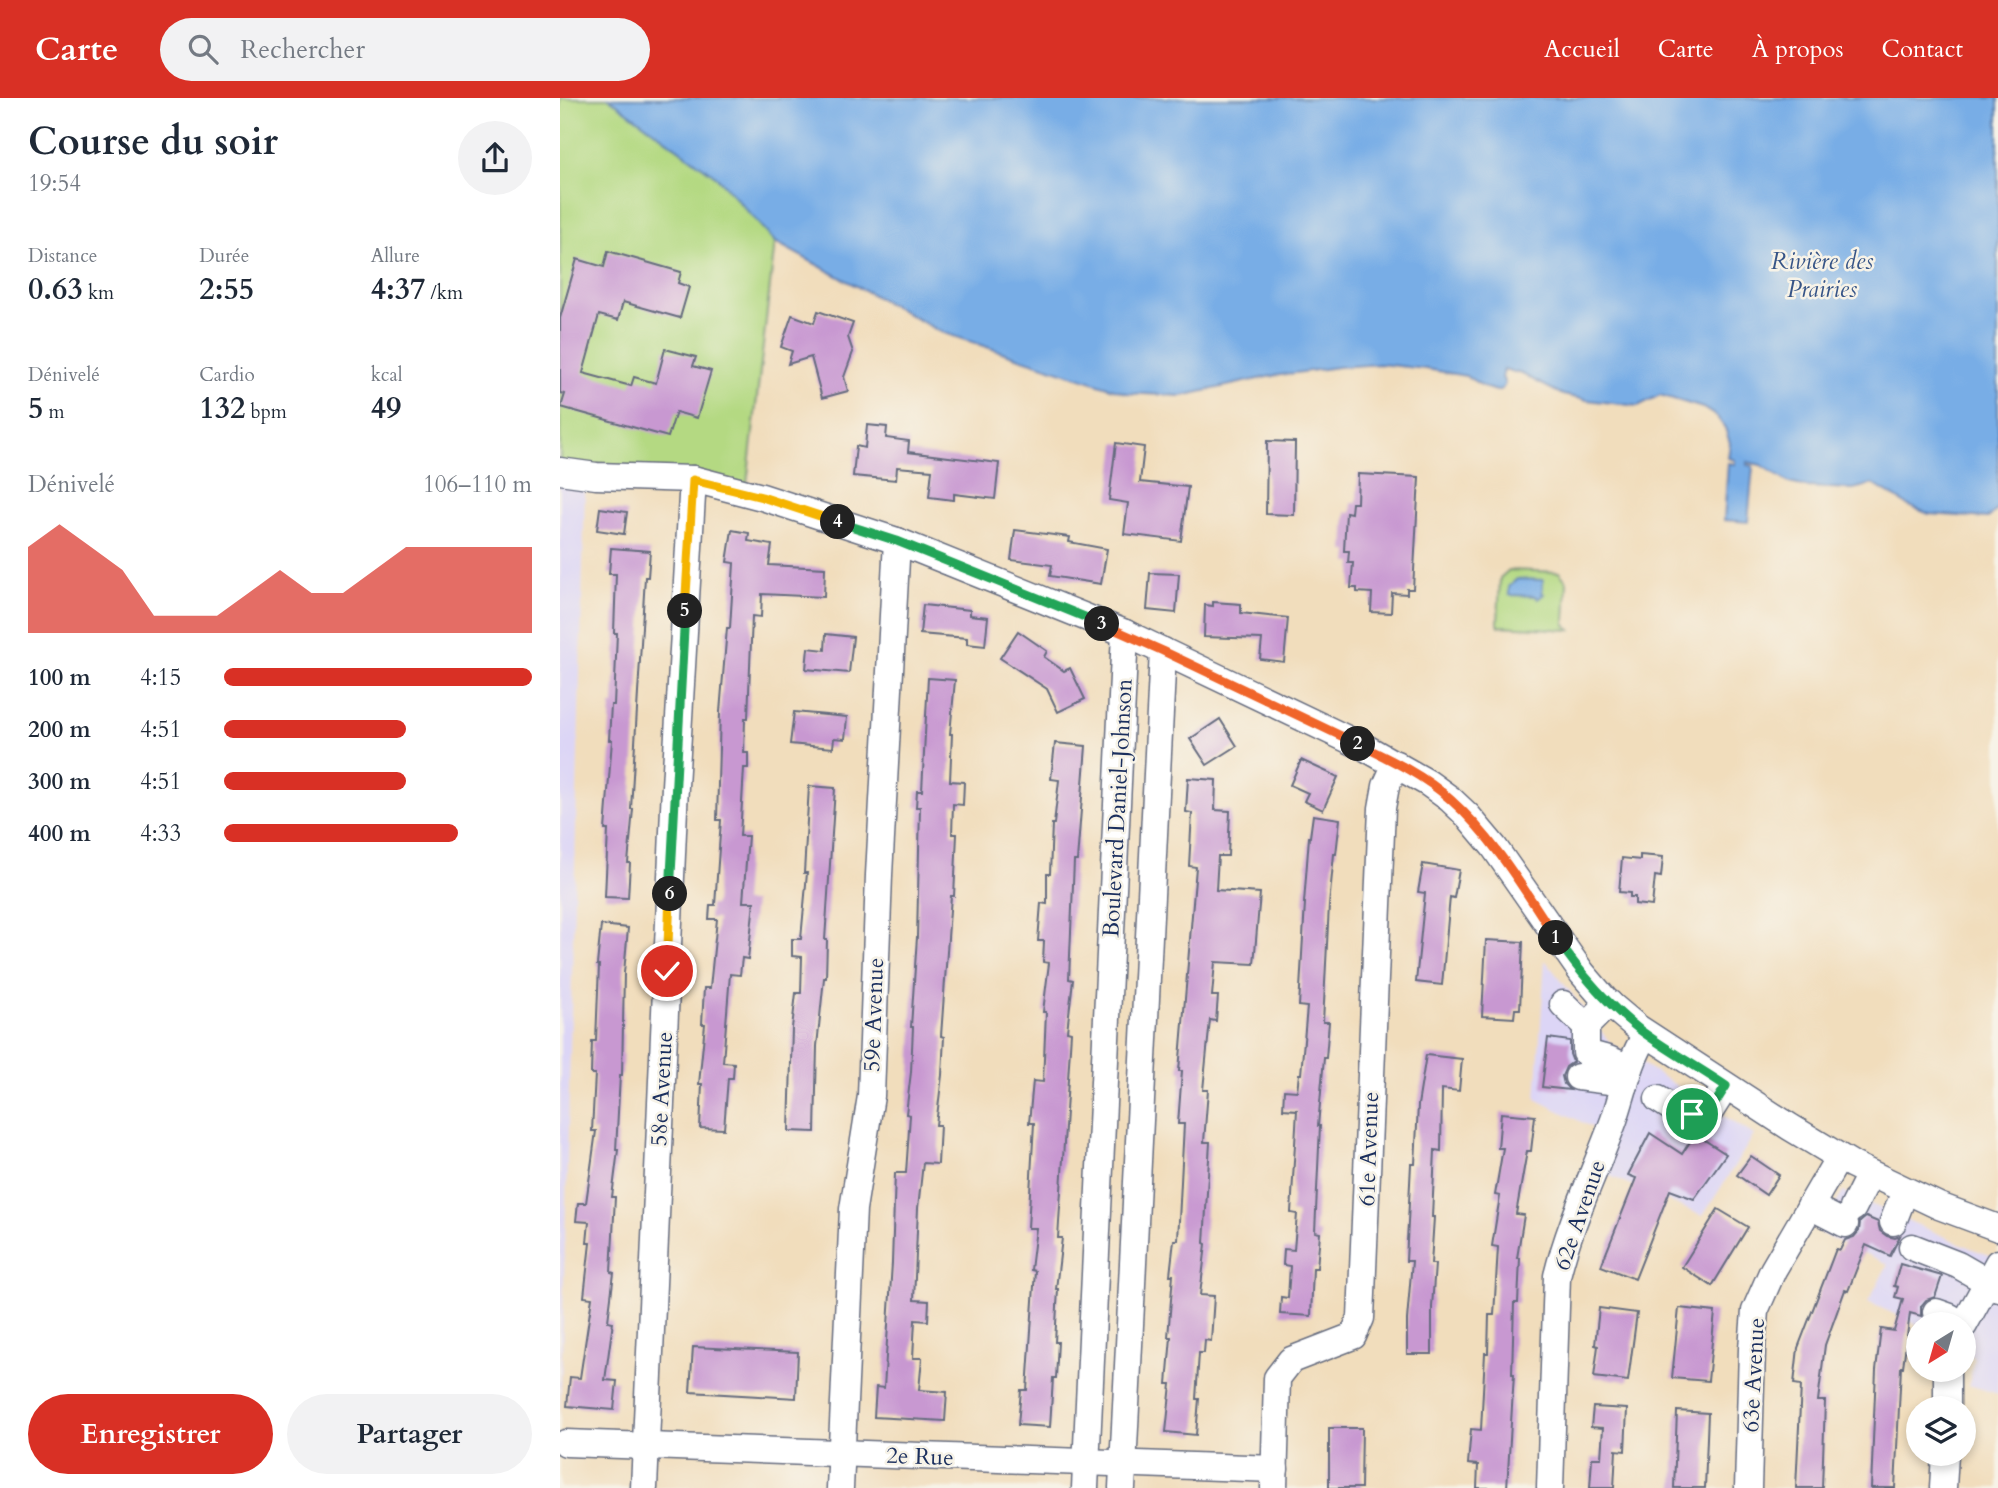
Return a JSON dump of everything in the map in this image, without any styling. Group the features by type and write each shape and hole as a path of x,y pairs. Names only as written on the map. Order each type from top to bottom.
{"street":[{"path":"560,471 596,476 693,480 762,497 897,541 1125,633 1396,764 1442,793 1481,831 1569,956 1609,1003 1646,1035 1870,1174 1948,1210 1998,1228"},
{"name":"58e Avenue","path":"644,1488 675,786 693,480"},
{"name":"59e Avenue","path":"841,1488 853,1209 871,1096 879,875 897,541"},
{"name":"Boulevard Daniel-Johnson","path":"1086,1475 1125,633"},
{"name":"Boulevard Daniel-Johnson","path":"1122,1476 1163,651"},
{"name":"61e Avenue","path":"1275,1479 1277,1378 1291,1360 1353,1336 1362,1318 1382,808 1386,786 1396,764"},
{"path":"1109,983 1146,988"},
{"path":"1609,1003 1586,1026 1586,1054 1608,1059 1627,1077"},
{"path":"1563,1004 1586,1026"},
{"name":"62e Avenue","path":"1550,1488 1557,1276 1563,1250 1614,1119 1636,1052 1646,1035"},
{"path":"1578,1077 1609,1081 1627,1077"},
{"path":"1658,1098 1683,1115 1692,1114 1704,1121 1726,1086"},
{"name":"63e Avenue","path":"1748,1488 1755,1311 1773,1270 1839,1157"},
{"path":"1810,1206 1849,1216 1870,1174"},
{"path":"1893,1222 1905,1191"},
{"path":"1097,1241 1134,1244"},
{"path":"1912,1247 1994,1278 1972,1312"},
{"name":"2e Rue","path":"566,1443 843,1453 1086,1475 1275,1479"},
{"path":"1943,1488 1944,1466"}],"shaded area":[{"path":"560,481 585,485 560,1429"},
{"path":"1545,960 1611,1044 1754,1135 1703,1216 1603,1173 1611,1137 1536,1099"},
{"path":"1843,1192 1998,1258 1998,1394 1969,1385 1970,1382 1976,1382 1976,1312 1906,1312 1906,1319 1868,1302 1888,1264 1819,1233"}],"green space":[{"path":"560,98 609,98 717,177 775,242 747,484 560,471"},
{"path":"1509,570 1559,572 1567,582 1565,624 1571,630 1499,626 1500,578"}],"water":[{"name":"Rivière des Prairies","path":"609,98 1998,98 1998,509 1988,518 1929,514 1909,506 1873,484 1853,489 1807,487 1789,483 1761,465 1747,462 1747,465 1753,466 1748,522 1724,520 1728,463 1735,464 1735,460 1728,458 1730,443 1725,428 1717,417 1703,408 1660,395 1638,406 1563,395 1522,374 1504,369 1502,377 1505,384 1497,391 1466,376 1380,364 1267,377 1182,396 1126,393 941,332 775,242 717,177"},
{"path":"1517,579 1543,580 1544,594 1538,599 1536,596 1509,595 1509,586"}],"building":[{"path":"608,251 681,272 678,283 689,287 680,318 623,302 618,320 599,315 583,373 631,386 634,377 656,383 665,349 696,357 693,366 711,371 697,418 676,412 668,437 561,407 565,394 560,393 560,318 577,259 604,267"},
{"path":"818,311 853,323 848,337 853,352 844,377 848,391 822,398 811,357 788,364 792,351 781,347 792,315 814,323"},
{"path":"867,425 887,427 886,438 909,441 908,452 999,463 995,499 954,494 954,500 929,497 932,470 897,467 896,480 853,476 856,446 865,448"},
{"path":"1267,441 1295,442 1294,515 1266,514"},
{"path":"1116,443 1144,447 1140,482 1188,487 1181,541 1124,534 1128,503 1109,500"},
{"path":"1358,474 1419,477 1413,589 1407,589 1407,594 1392,593 1391,613 1371,612 1372,593 1357,592 1357,588 1351,588 1353,563 1348,563 1349,551 1344,551 1346,512 1351,513 1352,503 1357,503"},
{"path":"600,508 627,512 624,534 597,530"},
{"path":"732,530 749,533 748,541 772,545 769,565 825,568 824,597 762,594 761,617 752,616 744,753 748,753 748,768 744,768 740,836 748,836 743,902 754,902 748,959 742,958 740,975 730,974 723,1062 734,1063 733,1078 728,1078 724,1129 700,1128 702,1084 699,1084 705,1024 702,1024 704,988 710,988 717,919 709,919 710,905 715,905 721,820 717,820 720,712 727,628 730,628 734,563 727,562"},
{"path":"1015,530 1070,537 1069,542 1107,549 1101,584 1050,576 1052,565 1011,560"},
{"path":"611,548 650,551 648,577 645,577 628,898 605,897 608,830 605,830 612,740 609,740 611,705 614,705 617,633 614,633 616,574 609,574"},
{"path":"1150,573 1179,574 1176,613 1147,610"},
{"path":"1213,602 1241,604 1241,613 1288,618 1284,662 1260,659 1262,639 1204,637 1205,605 1213,606"},
{"path":"923,605 970,610 970,615 988,617 985,646 967,644 967,638 920,634"},
{"path":"1018,631 1047,651 1044,657 1064,671 1070,668 1085,699 1058,712 1047,689 1000,658"},
{"path":"826,634 853,637 849,673 806,669 808,648 825,650"},
{"path":"928,678 955,680 950,734 950,781 964,782 963,805 953,804 952,834 957,834 941,1036 944,1037 936,1125 940,1125 938,1164 923,1163 914,1300 929,1301 928,1321 915,1320 913,1358 922,1358 919,1390 947,1392 945,1421 874,1417 876,1387 884,1388 895,1173 906,1173 910,1115 906,1114 911,1072 917,937 920,807 916,807 917,791 922,791"},
{"path":"794,712 847,717 845,739 834,738 833,748 790,744"},
{"path":"1220,719 1237,746 1207,765 1190,739"},
{"path":"1055,743 1086,746 1077,861 1074,861 1069,979 1073,980 1067,1031 1071,1032 1058,1238 1062,1238 1056,1289 1055,1342 1058,1342 1050,1427 1018,1425 1021,1390 1027,1390 1035,1271 1031,1270 1036,1228 1028,1228 1034,1123 1029,1123 1033,1081 1043,1082 1046,1012 1043,1012 1049,963 1043,962 1044,941 1038,941 1041,903 1047,904 1047,874 1050,874 1052,824 1059,780 1051,779"},
{"path":"1301,760 1338,777 1323,810 1304,801 1308,793 1290,785"},
{"path":"1188,778 1216,780 1215,810 1230,811 1228,856 1218,856 1216,890 1260,893 1254,964 1215,962 1212,996 1218,996 1216,1021 1210,1020 1203,1090 1208,1090 1204,1142 1210,1142 1206,1244 1200,1295 1214,1296 1211,1341 1205,1340 1204,1353 1199,1353 1196,1435 1166,1432 1171,1384 1167,1384 1173,1275 1170,1275 1174,1240 1178,1240 1184,1124 1178,1124 1182,1071 1179,1071 1196,867 1189,866 1192,813 1186,812"},
{"path":"809,786 835,788 825,940 826,978 817,1046 815,1132 789,1131 792,1028 796,993 801,993 802,957 792,956 792,939 801,939 807,873 804,873"},
{"path":"1313,815 1340,819 1329,905 1323,1022 1329,1022 1318,1126 1315,1232 1320,1233 1317,1268 1313,1268 1311,1316 1280,1314 1281,1297 1288,1298 1290,1266 1283,1265 1284,1249 1294,1250 1297,1214 1291,1213 1297,1110 1283,1109 1284,1090 1297,1091 1301,1074 1307,1007 1299,1006 1304,903"},
{"path":"1640,855 1663,857 1661,877 1655,876 1652,906 1635,904 1635,897 1630,897 1630,893 1619,892 1622,858 1640,860"},
{"path":"1423,864 1459,870 1454,898 1450,897 1442,985 1416,982 1425,893 1418,892"},
{"path":"601,925 628,928 618,1150 612,1197 615,1197 611,1272 614,1273 608,1321 613,1322 605,1380 617,1381 614,1410 567,1406 570,1377 580,1378 592,1298 584,1297 590,1243 587,1243 589,1222 576,1221 578,1203 586,1203 596,1131 592,1131 595,1074 591,1074 592,1041 596,1041 597,965"},
{"path":"1486,940 1523,942 1520,1009 1515,1009 1514,1018 1482,1016"},
{"path":"1548,1038 1570,1041 1573,1062 1566,1067 1562,1076 1564,1084 1570,1090 1542,1087"},
{"path":"1426,1055 1462,1059 1459,1091 1442,1089 1441,1151 1435,1150 1431,1264 1435,1264 1432,1354 1407,1354 1412,1261 1406,1261 1411,1164 1415,1164 1418,1105"},
{"path":"1501,1113 1535,1116 1531,1151 1527,1151 1516,1214 1524,1215 1517,1258 1520,1258 1518,1303 1514,1303 1514,1374 1507,1488 1477,1488 1478,1465 1468,1464 1471,1429 1481,1430 1489,1315 1494,1315 1498,1247 1492,1246 1500,1196 1495,1195 1503,1148 1498,1148"},
{"path":"1650,1133 1682,1154 1695,1134 1726,1154 1694,1199 1670,1190 1635,1279 1601,1266 1636,1178 1628,1175"},
{"path":"1751,1156 1779,1175 1766,1195 1737,1175"},
{"path":"1718,1209 1748,1227 1712,1286 1682,1267"},
{"path":"1866,1217 1878,1222 1880,1231 1887,1236 1900,1236 1890,1256 1866,1245 1848,1291 1845,1290 1825,1345 1818,1401 1825,1401 1822,1488 1796,1488 1801,1385 1794,1384 1798,1348 1836,1249 1840,1250 1845,1240 1854,1237 1859,1231 1860,1222"},
{"path":"1900,1264 1942,1276 1935,1297 1926,1300 1921,1306 1921,1312 1906,1312 1895,1488 1871,1488 1876,1370 1881,1329 1894,1331 1903,1299 1895,1297 1898,1287 1894,1286"},
{"path":"1599,1308 1637,1313 1628,1381 1594,1377"},
{"path":"1679,1308 1715,1312 1708,1381 1672,1378"},
{"path":"693,1347 798,1352 796,1398 690,1392"},
{"path":"1593,1407 1627,1409 1625,1451 1616,1450 1614,1488 1590,1488 1592,1458 1601,1458 1603,1428 1591,1427"},
{"path":"1677,1411 1708,1413 1705,1488 1674,1488"},
{"path":"1329,1428 1362,1428 1361,1488 1329,1488"}],"route":[{"path":"667,971 693,480 762,497 897,541 1125,633 1366,748 1424,780 1450,799 1481,831 1569,956 1606,1000 1646,1035 1726,1086 1704,1121 1692,1114"}]}
